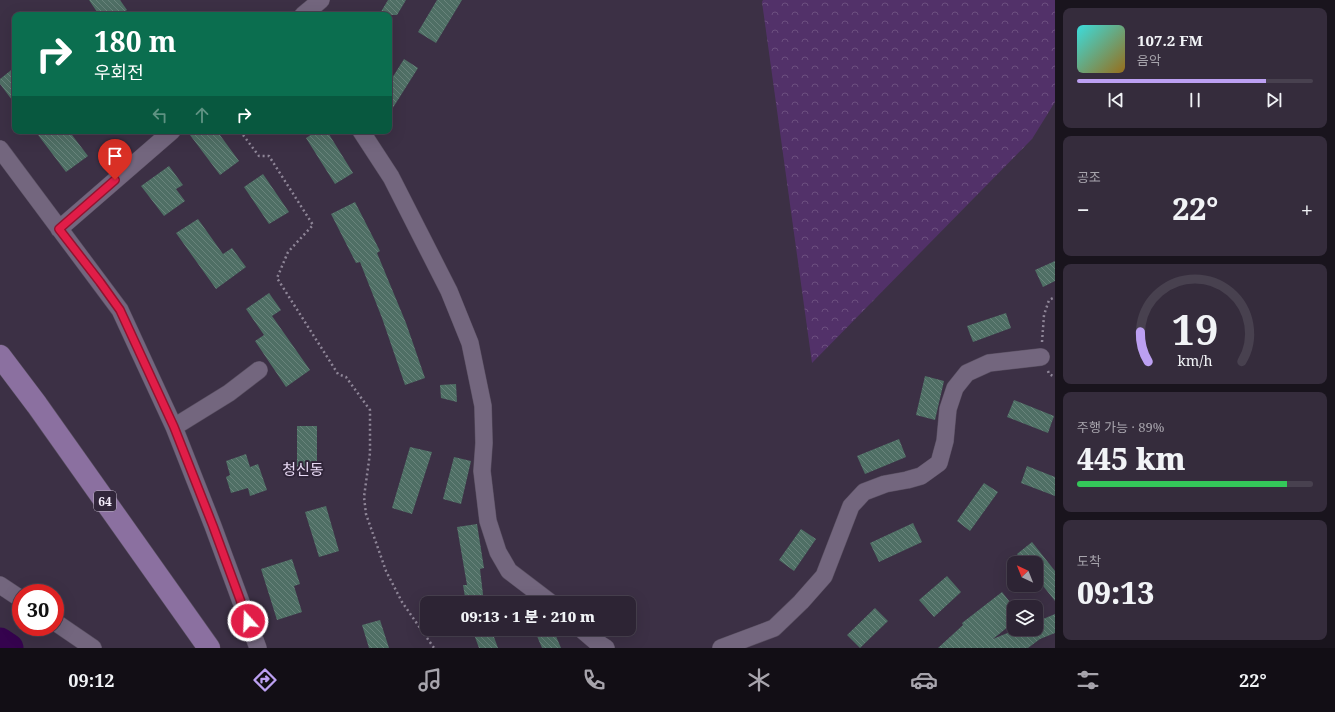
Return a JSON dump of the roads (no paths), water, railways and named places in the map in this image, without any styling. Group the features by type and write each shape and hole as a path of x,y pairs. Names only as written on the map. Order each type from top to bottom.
{"main road":[{"name":"64","path":"0,356 42,411 209,648"}],"street":[{"path":"307,12 321,0"},
{"path":"59,229 169,134"},
{"path":"363,134 391,177 449,290 470,343 483,406 484,443 482,471 488,521 498,552 509,571 542,596"},
{"path":"0,149 120,310 174,427 213,526 258,648"},
{"path":"721,648 774,628 802,602 824,576 851,506 864,492 885,484 921,476 939,462 945,441 948,409 955,388 967,373 989,363 1041,357"},
{"path":"174,427 229,393 259,370"},
{"path":"0,585 12,593"},
{"path":"64,628 93,648"},
{"path":"589,636 600,646"}],"waterway":[{"path":"0,642 9,648"}],"district":[{"name":"청신동","path":"303,469"}]}
